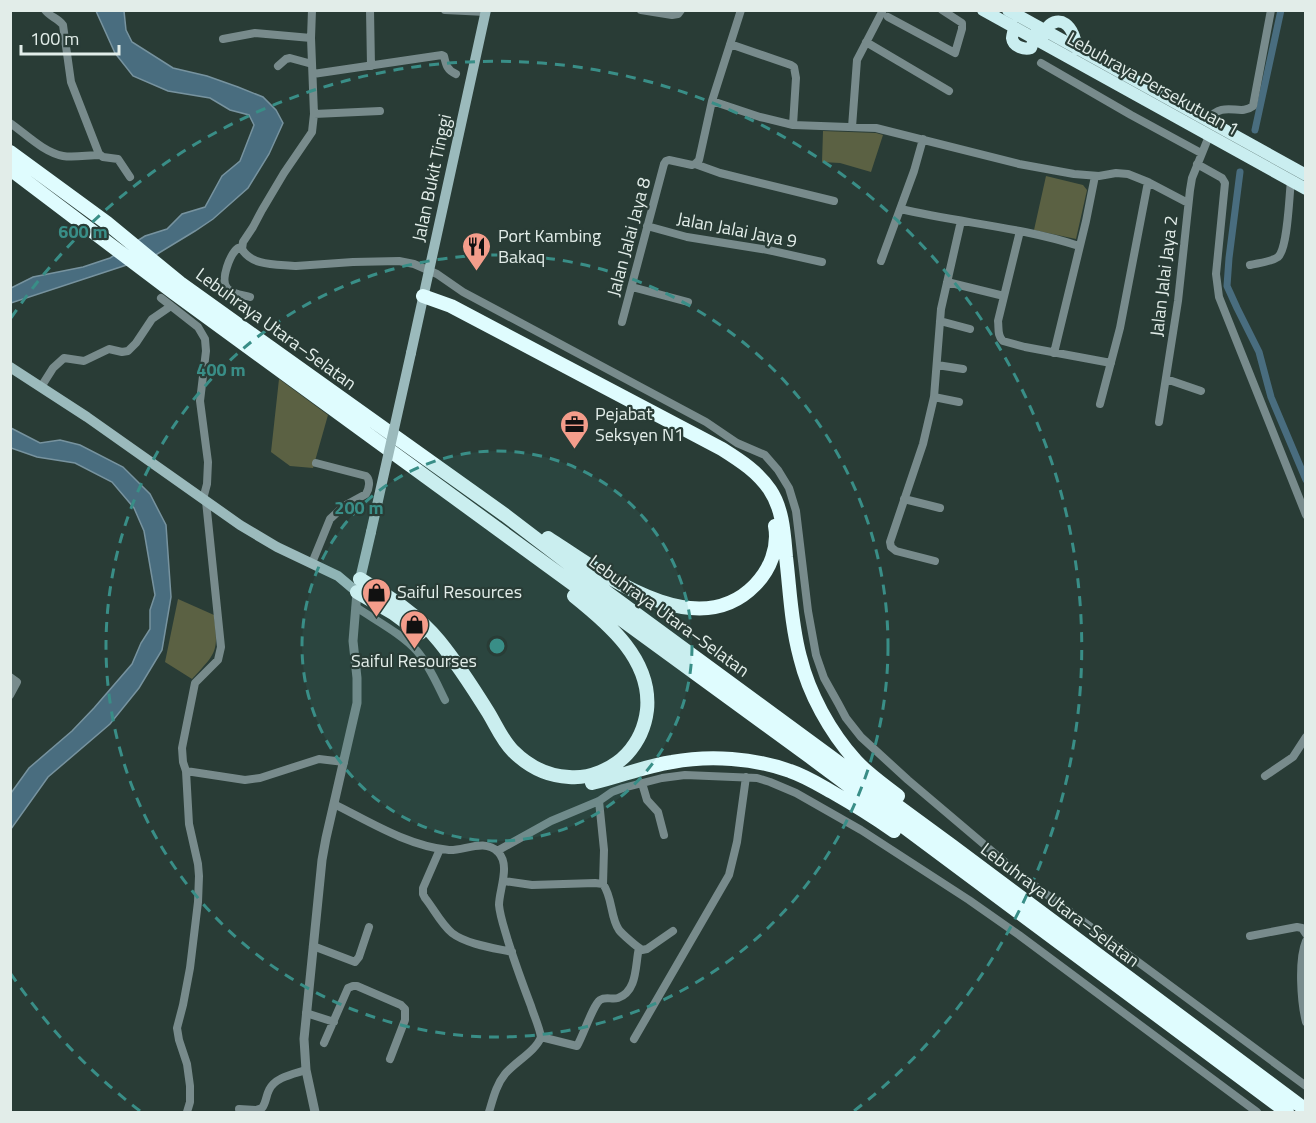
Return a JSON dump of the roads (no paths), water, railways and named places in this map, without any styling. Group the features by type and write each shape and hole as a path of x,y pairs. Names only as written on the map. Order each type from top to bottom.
{"highway":[{"name":"Lebuhraya Persekutuan 1","path":"983,10 1014,28 1039,34"},
{"name":"Lebuhraya Persekutuan 1","path":"1008,10 1039,34 1226,146 1305,189"},
{"name":"Lebuhraya Persekutuan 1","path":"1039,34 1053,22 1063,24 1072,31 1077,49 1305,175"},
{"name":"Lebuhraya Utara–Selatan","path":"10,152 102,228 175,294 803,752 1287,1113"},
{"name":"Lebuhraya Utara–Selatan","path":"10,169 102,228"},
{"name":"Lebuhraya Utara–Selatan","path":"175,294 505,514 598,586 952,846 1305,1110"},
{"path":"422,300 429,306 741,468 768,499 776,530 775,544 765,574 746,594 725,605 712,608 683,607 668,604 617,583 521,520 505,514"},
{"path":"422,300 451,306 722,449 751,468 772,492 780,515 794,630 808,682 824,716 841,743 857,762 948,837 952,846"},
{"path":"359,585 398,604 424,624 468,680 511,749 538,770 571,778 607,769 625,757 643,729 648,704 642,672 629,648 586,606 501,539 444,490"},
{"path":"359,585 419,632 433,646 462,684 509,756 533,776 558,784 582,785 672,761 727,759 772,766 792,771 811,780 848,801 919,848 935,852"}],"main road":[{"name":"Jalan Bukit Tinggi","path":"359,585 486,11"},
{"path":"10,367 251,532 277,547 359,585"}],"street":[{"path":"45,10 63,25 70,82 100,156"},
{"path":"370,10 371,66"},
{"path":"445,10 486,11"},
{"path":"641,10 672,15 678,14 681,10"},
{"path":"741,10 712,101 699,160 695,164 720,173 834,201"},
{"path":"852,127 856,67 859,56 886,13 955,53 963,26 960,21 942,10"},
{"path":"1207,120 1221,109 1248,109 1253,106 1271,10"},
{"path":"311,11 314,74 312,132 284,173 243,242 244,254 257,261 284,266 390,260 414,264 429,270 472,297 706,422 736,442 762,453 769,459 789,488 795,505 811,631 820,668 838,703 857,732 887,762 1019,874 1305,1086"},
{"path":"223,39 255,33 311,38"},
{"path":"866,42 949,91"},
{"path":"730,44 794,67 796,78 793,125"},
{"path":"314,74 442,55 448,70 456,74"},
{"path":"278,66 290,57 312,64"},
{"path":"1041,63 1131,116 1201,153"},
{"path":"712,101 793,125 876,128 1019,164 1095,176 1128,174 1149,182 1188,203"},
{"path":"314,114 380,111"},
{"path":"10,123 53,153 118,159 130,177"},
{"name":"Jalan Jalai Jaya 2","path":"1159,422 1178,301 1192,178 1209,136"},
{"path":"881,261 924,139"},
{"name":"Jalan Jalai Jaya 8","path":"622,322 666,161 695,164"},
{"path":"1197,164 1226,183 1216,274 1219,297 1305,514"},
{"path":"1054,353 1095,176"},
{"path":"1250,265 1274,259 1281,254 1285,240 1291,181"},
{"path":"1100,404 1120,328 1149,182"},
{"path":"901,209 1050,237 1079,246"},
{"path":"935,561 896,551 891,547 891,537 922,444 934,397 940,321 961,221"},
{"name":"Jalan Jalai Jaya 9","path":"647,226 687,237 768,250 822,262"},
{"path":"1020,231 998,321 1001,339 1025,347 1111,363"},
{"path":"242,247 231,255 226,270 225,287 231,292 250,297"},
{"path":"947,282 1004,296"},
{"path":"632,287 688,302"},
{"path":"161,298 175,294"},
{"path":"41,387 61,359 84,361 109,349 128,351 152,319 175,294"},
{"path":"175,294 202,333 206,345 200,401 208,462 205,500 221,652 218,660 195,683 182,755 186,771 189,824 198,864 198,893 188,978 177,1029 187,1064 190,1086 187,1113"},
{"path":"940,321 970,329"},
{"path":"936,365 963,369"},
{"path":"1166,380 1201,391"},
{"path":"934,397 959,402"},
{"path":"312,563 330,519 344,506 366,494 369,482 365,475 316,463"},
{"path":"904,499 940,508"},
{"path":"315,1113 303,1045 322,860 357,703 353,641 359,585"},
{"path":"356,608 398,635 417,651 445,700"},
{"path":"10,677 17,682 10,694"},
{"path":"1265,776 1293,757 1305,737"},
{"path":"186,771 245,780 260,778 319,759 344,762"},
{"path":"334,804 423,845 456,850 479,845 497,850 551,821 599,801 612,792 642,783 685,775 766,780 796,793 861,830 986,911 1257,1113"},
{"path":"634,1039 729,875 737,842 746,777"},
{"path":"642,783 647,800 658,812 664,835"},
{"path":"599,801 604,850 603,884 609,894 619,930 644,950 673,931"},
{"path":"440,849 423,888 425,898 448,930 456,936 512,952"},
{"path":"489,1113 500,1080 538,1043 541,1037 512,952 499,905 504,881 502,861 497,850"},
{"path":"504,881 532,885 603,884"},
{"path":"313,946 355,962 359,957 369,927"},
{"path":"1250,936 1297,927 1302,928 1305,934"},
{"path":"1305,941 1301,980 1305,1022"},
{"path":"541,1037 577,1046 598,1002 603,998 620,997 632,986 639,948"},
{"path":"324,1043 348,988 353,986 401,1005 405,1009 406,1016 390,1059"},
{"path":"306,1013 334,1022"},
{"path":"239,1109 262,1108 274,1083 306,1070"}],"water":[{"path":"96,11 124,11 126,30 132,42 173,68 207,76 263,97 276,110 283,123 269,154 248,188 213,219 195,231 154,256 11,303 11,288 33,277 83,267 110,258 145,236 167,229 182,214 205,207 222,176 240,161 254,125 249,115 230,110 210,98 168,91 133,76 115,53"},
{"path":"11,428 40,443 60,440 80,445 123,467 150,494 166,525 171,597 162,650 139,688 110,724 48,777 11,829 11,793 29,768 72,731 132,664 150,629 150,610 155,595 144,531 134,508 112,482 75,463 37,457 11,448"}],"waterway":[{"path":"1255,130 1281,10"},
{"path":"1240,172 1227,286 1259,352 1271,397 1306,480"}],"place":[{"name":"Port Kambing Bakaq","path":"477,272"},
{"name":"Pejabat Seksyen N1","path":"574,450"},
{"name":"Saiful Resources","path":"376,618"},
{"name":"Saiful Resourses","path":"414,650"}]}
